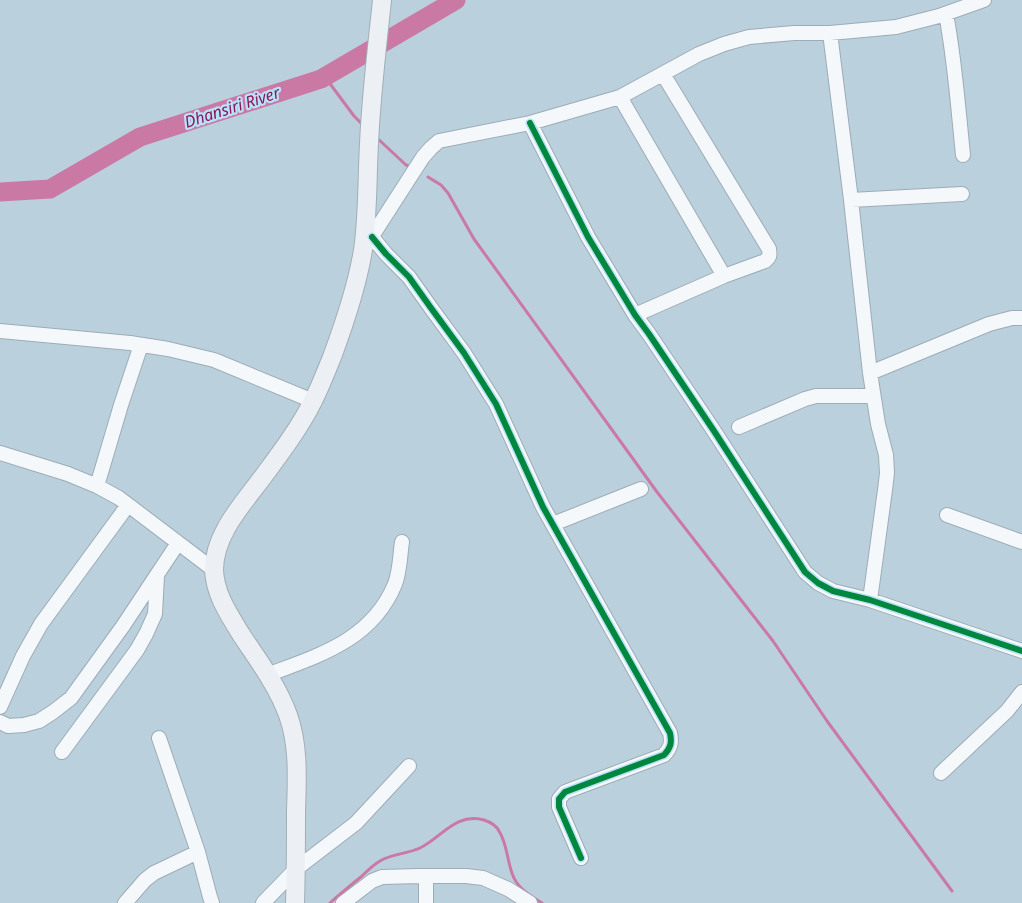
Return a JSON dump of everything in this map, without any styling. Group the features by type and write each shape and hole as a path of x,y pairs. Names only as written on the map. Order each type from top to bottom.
{"main road":[{"path":"295,903 297,789 293,732 282,700 222,601 216,585 214,570 217,550 222,536 287,445 314,401 338,342 357,282 368,244 367,208 370,123 382,0"}],"street":[{"path":"581,858 559,807 558,799 565,792 664,754 671,745 670,733 542,507 496,404 464,353 409,277 386,254 368,244 423,157 439,141 530,123 620,97 699,54 749,37 794,33 830,33 896,27 946,14 984,0"},
{"path":"946,14 953,56 963,155"},
{"path":"830,33 873,396 886,455 887,473 870,600"},
{"path":"635,315 724,276 765,261 770,254 769,249 663,74"},
{"path":"620,97 724,276"},
{"path":"530,123 588,237 635,315 714,431 804,572 818,583 833,591 870,600 1022,651"},
{"path":"851,200 962,194"},
{"path":"870,373 989,324 1012,318 1022,318"},
{"path":"0,331 168,349 214,360 314,401"},
{"path":"97,486 120,405 141,345"},
{"path":"739,427 816,396 873,396"},
{"path":"0,453 68,474 119,498 214,570"},
{"path":"553,524 640,488"},
{"path":"0,707 36,632 128,505"},
{"path":"947,515 1022,542"},
{"path":"267,675 320,655 349,639 368,625 383,607 396,582 402,542"},
{"path":"0,722 8,726 24,725 38,721 71,698 123,626 178,543"},
{"path":"62,752 137,650 146,634 155,614 158,574"},
{"path":"941,773 1007,711 1022,692"},
{"path":"158,738 198,852 212,903"},
{"path":"263,903 296,869 356,823 408,766"},
{"path":"125,903 144,880 154,873 198,852"},
{"path":"426,876 426,903"},
{"path":"343,903 372,881 382,877 426,876 483,878 508,889 530,903"}],"waterway":[{"name":"Dhansiri River","path":"0,192 50,189 140,137 321,79 456,0"},
{"path":"325,77 354,116 364,126"},
{"path":"376,137 406,165 411,167"},
{"path":"428,177 441,185 448,193 474,239 657,492 773,641 827,721 952,891"},
{"path":"330,903 380,861 420,848 449,827 474,818 495,825 502,836 516,882 542,903"}],"cycle path":[{"path":"530,123 588,237 635,315 714,431 805,572 818,583 833,591 870,600 1022,651"},
{"path":"372,237 409,277 464,353 496,404 543,507 670,733 670,745 664,755 565,792 559,799 559,807 581,858"}]}
